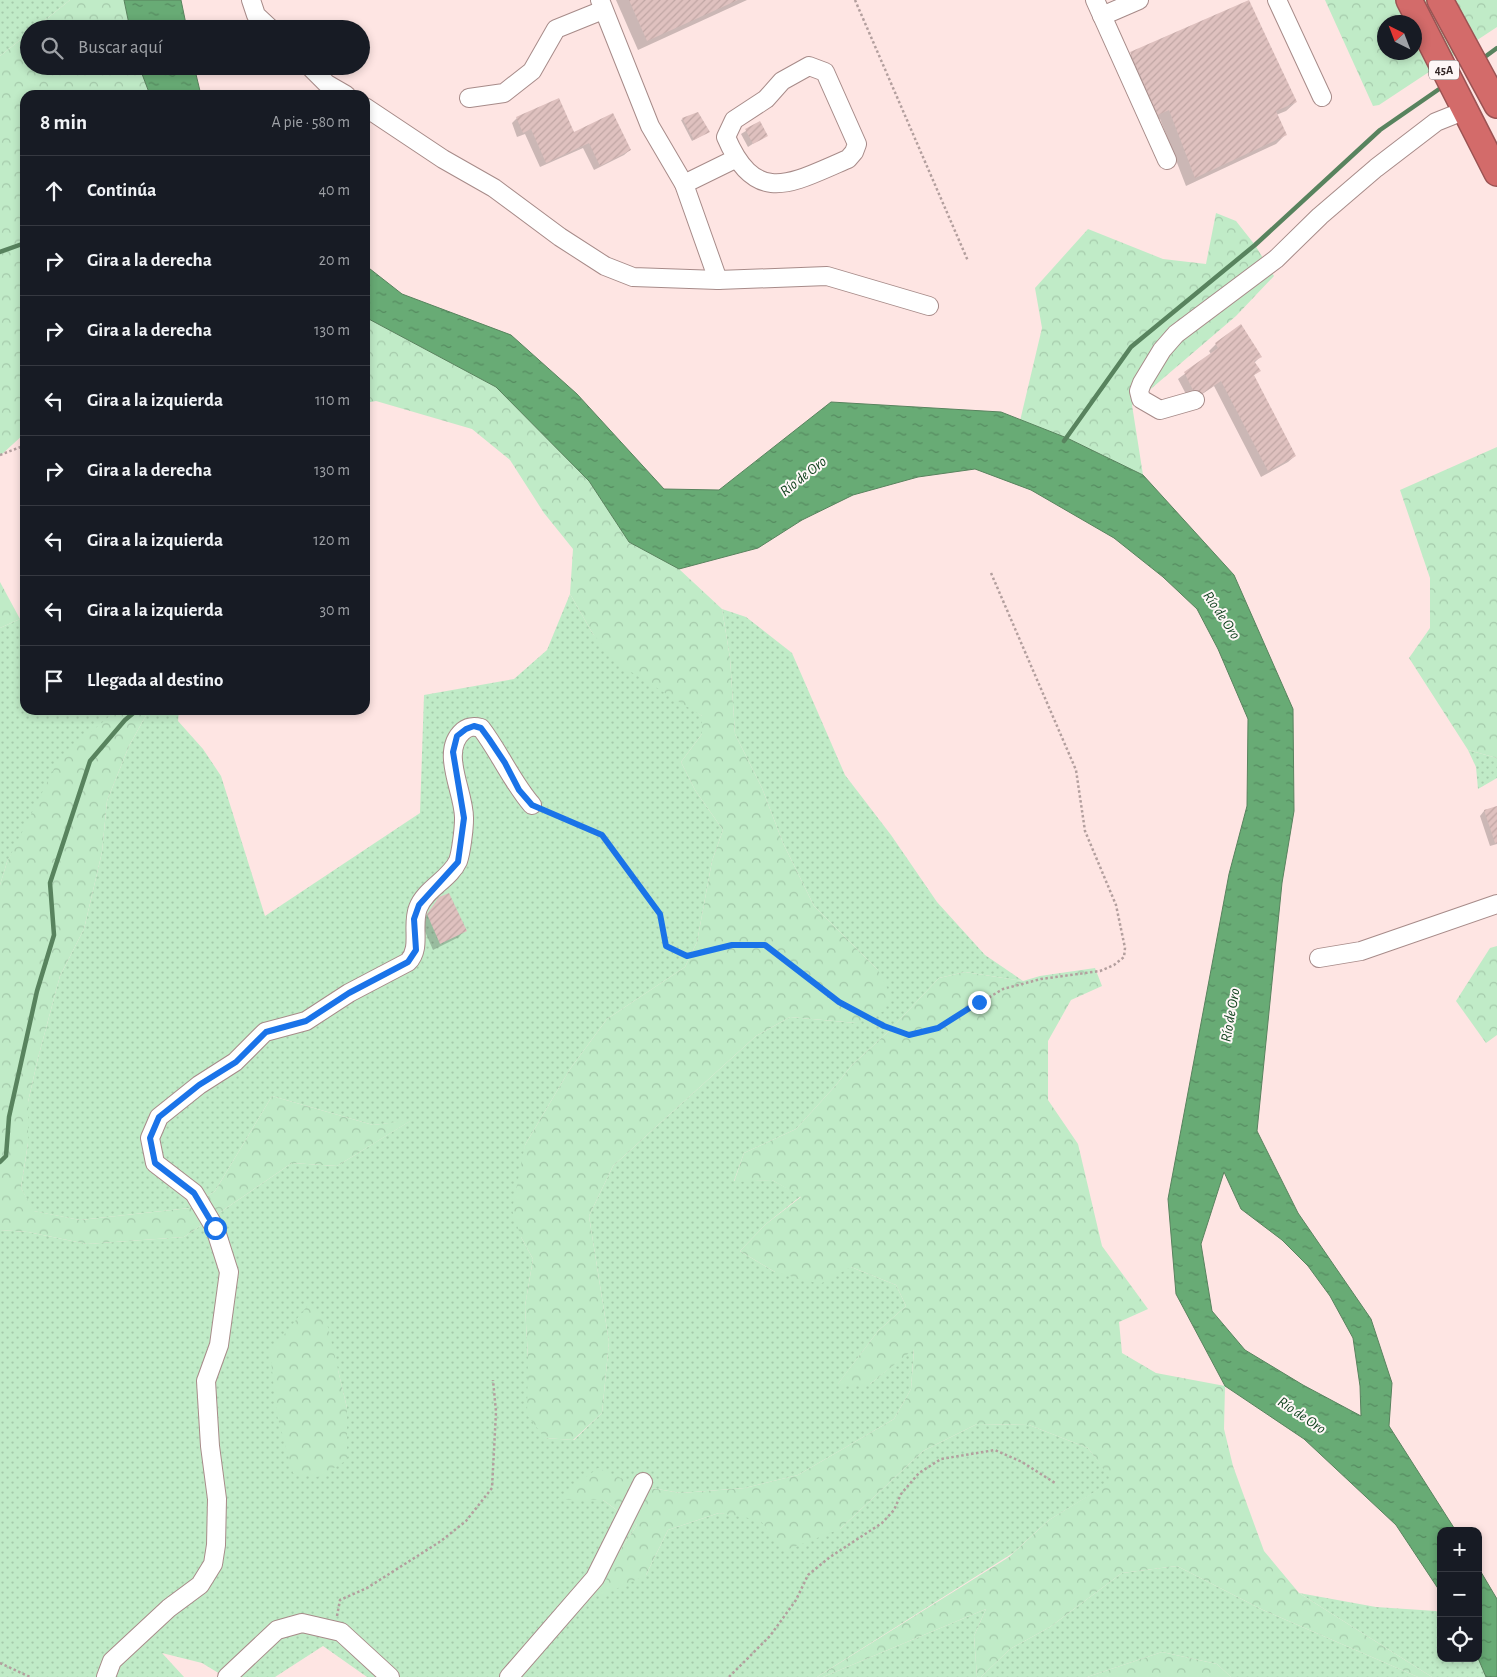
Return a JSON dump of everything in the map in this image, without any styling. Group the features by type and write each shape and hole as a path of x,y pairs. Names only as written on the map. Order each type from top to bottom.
{"highway":[{"name":"45A","path":"1409,0 1497,173"},
{"name":"45A","path":"1444,9 1494,100"}],"lane":[{"path":"251,0 256,15 261,20"},
{"path":"1095,0 1167,160"},
{"path":"1102,16 1139,0"},
{"path":"1277,0 1322,97"},
{"path":"468,98 504,93 532,71 556,29 602,5 650,126 684,184 718,280"},
{"path":"808,66 825,72 857,144 854,152 848,158 788,184 769,184 756,179 735,159 726,137 734,120 766,99 782,81 808,66"},
{"path":"318,75 327,84 337,90"},
{"path":"370,110 443,159 494,188 560,237 605,266 633,277 718,280 827,276 929,306"},
{"path":"1196,400 1160,410 1141,399 1139,391 1142,383 1162,350 1176,334 1276,259 1320,216 1376,168 1436,122 1466,110"},
{"path":"684,184 735,159"},
{"path":"106,1677 112,1661 169,1608 200,1585 213,1564 216,1545 217,1499 210,1446 206,1381 219,1344 229,1272 215,1228 194,1193 155,1163 150,1138 159,1117 199,1085 236,1062 266,1032 306,1021 349,993 408,962 413,957 416,950 414,919 419,905 458,862 464,818 453,752 457,736 474,726 481,728 505,763 519,790 532,805"},
{"path":"1319,958 1361,951 1497,904"},
{"path":"509,1677 595,1578 643,1482"},
{"path":"227,1677 277,1630 302,1623 341,1632 390,1677"}],"path":[{"path":"856,0 968,261"},
{"path":"0,455 20,447"},
{"path":"532,805 602,835 660,914 666,946 687,956 732,945 765,945 839,1002 884,1026 909,1035 938,1028 1002,989 1041,979 1100,971 1114,966 1124,957 1116,905 1085,831 1076,770 991,573"},
{"path":"328,1629 335,1625 340,1600 382,1579 440,1541 466,1521 492,1488 496,1412 493,1380"},
{"path":"729,1677 770,1636 796,1600 808,1575 830,1557 882,1523 894,1510 902,1494 919,1473 941,1459 995,1450 1022,1462 1055,1483"},
{"path":"0,1663 30,1677"}],"green space":[{"path":"0,0 70,0 45,20 20,20 20,40 0,56"},
{"path":"70,0 124,0 128,20 45,20"},
{"path":"1325,0 1497,0 1497,27 1379,105 1373,106"},
{"path":"20,40 20,75 142,75 148,90 20,90 20,438 0,456 0,56"},
{"path":"1216,213 1236,221 1255,245 1274,276 1236,316 1132,405 1143,475 1067,438 1020,421 1042,328 1035,288 1088,229 1163,259 1206,264"},
{"path":"370,320 496,387 589,481 629,542 679,569 722,609 730,658 735,734 762,788 783,843 814,906 878,970 891,996 884,1011 856,1023 790,1017 756,1036 613,1166 589,1216 609,1342 602,1413 573,1440 545,1438 527,1415 528,1358 525,1306 533,1259 521,1237 512,1210 525,1145 570,1069 607,1019 685,967 697,942 712,861 723,830 695,790 681,762 702,734 702,716 620,665 593,634 570,594 573,549 544,513 510,460 472,429 376,401 370,402"},
{"path":"1497,447 1497,758 1468,750 1409,658 1430,628 1430,578 1400,490"},
{"path":"0,582 20,619 0,628"},
{"path":"570,594 593,634 702,716 702,734 681,762 695,790 723,830 712,861 697,942 685,967 607,1019 570,1069 525,1145 521,1237 533,1259 525,1306 528,1358 545,1438 574,1440 602,1413 609,1342 589,1216 613,1166 756,1036 790,1017 856,1023 878,970 814,906 783,843 762,788 735,734 730,658 722,609 746,617 792,653 845,775 891,835 937,902 985,955 1023,981 965,972 939,978 888,1032 852,1065 796,1129 744,1153 734,1181 772,1180 801,1196 766,1224 740,1251 775,1272 851,1267 896,1285 906,1306 878,1331 838,1384 870,1384 914,1348 911,1389 894,1419 798,1475 745,1488 681,1493 639,1486 557,1500 603,1500 637,1525 615,1558 646,1575 668,1530 719,1513 840,1529 923,1451 977,1424 1029,1425 1088,1448 1113,1481 1049,1520 1013,1553 817,1677 367,1677 323,1646 275,1677 225,1677 202,1663 162,1653 184,1677 0,1677 0,1230 28,1232 87,1244 184,1237 292,1163 337,1166 410,1121 373,1125 272,1096 215,1191 190,1208 80,1220 33,1211 21,1188 28,1143 28,1102 60,976 84,929 102,852 107,801 129,746 146,715 179,715 178,721 203,749 221,776 265,916 420,813 424,695 514,679 547,650","holes":["338,1370 347,1408 293,1473"]},
{"path":"20,619 20,715 114,715 22,836 7,862 0,885 0,628"},
{"path":"111,715 146,715 129,746 107,801 102,852 84,929 60,976 28,1102 28,1143 21,1188 34,1211 80,1220 190,1208 215,1191 272,1096 373,1125 412,1120 337,1166 292,1163 184,1237 87,1244 28,1232 0,1230 0,885 7,862 59,759"},
{"path":"1468,750 1497,758 1497,778 1478,789 1476,767"},
{"path":"1497,946 1497,1035 1486,1043 1456,1001 1490,948"},
{"path":"1095,968 1102,986 1071,1000 1048,1041 1048,1100 1078,1144 1102,1246 1148,1309 1119,1322 1122,1353 1156,1373 1225,1386 1224,1429 1233,1466 1264,1551 1299,1593 1432,1677 1418,1677 1263,1610 1177,1566 1122,1573 1050,1627 1010,1649 981,1677 977,1677 974,1636 986,1609 823,1677 817,1677 1009,1557 1049,1520 1112,1481 1088,1448 1029,1425 977,1424 923,1451 840,1529 784,1551 760,1520 719,1513 668,1530 646,1575 599,1597 615,1558 637,1525 603,1500 556,1500 598,1468 639,1486 681,1493 745,1488 798,1475 894,1419 911,1389 914,1349 870,1384 837,1385 878,1331 906,1306 896,1285 851,1267 820,1284 775,1272 740,1251 766,1224 801,1197 772,1180 734,1182 744,1153 796,1129 852,1065 888,1032 939,978 965,972 1023,981 1040,976"},
{"path":"309,1304 328,1327 347,1408 347,1460 319,1477 293,1473 277,1415 270,1352"},
{"path":"1177,1566 1263,1610 1418,1677 1231,1677 1217,1664 1162,1652 1087,1677 981,1677 1010,1649 1050,1627 1122,1573"},
{"path":"1299,1593 1376,1607 1437,1612 1437,1662 1480,1662 1486,1677 1432,1677"},
{"path":"986,1609 974,1636 977,1677 823,1677"},
{"path":"1162,1652 1217,1664 1231,1677 1087,1677"}],"water":[{"path":"124,0 181,0 185,20 128,20"},
{"path":"142,75 196,75 200,90 148,90"},
{"name":"Río de Oro","path":"370,269 402,294 511,335 577,394 664,489 719,490 831,402 1001,412 1067,438 1143,475 1234,575 1293,709 1294,811 1282,883 1257,1131 1298,1213 1371,1319 1392,1383 1389,1426 1453,1527 1437,1527 1437,1587 1396,1525 1304,1439 1225,1386 1176,1294 1168,1199 1229,874 1247,806 1248,719 1218,649 1197,609 1163,577 1114,538 1031,490 975,469 918,477 853,495 802,520 758,548 679,569 629,542 589,481 496,387 370,320","holes":["1224,1172 1241,1209 1282,1240 1308,1266 1330,1296 1353,1338 1360,1386 1361,1416 1303,1385 1245,1350 1212,1311 1201,1244"]},
{"path":"1482,1574 1497,1599 1497,1677 1486,1677 1480,1662 1482,1662"}],"building":[{"path":"629,0 738,0 647,41"},
{"path":"1249,0 1297,102 1276,111 1287,135 1195,178 1169,110 1158,115 1130,52"},
{"path":"559,98 574,132 613,113 631,150 600,166 589,143 546,163 531,129 523,133 516,117"},
{"path":"698,112 710,132 694,140 682,118"},
{"path":"760,121 768,136 753,144 745,129"},
{"path":"1241,324 1262,357 1254,361 1261,371 1254,375 1296,456 1268,471 1221,381 1203,393 1193,390 1184,372 1218,348 1215,343"},
{"path":"1497,806 1497,843 1495,843 1484,810"},
{"path":"449,893 467,931 440,944 427,914 439,897"}],"waterway":[{"path":"1482,59 1497,48"},
{"path":"1064,441 1131,347 1255,245 1380,130 1445,85"},
{"path":"0,252 20,245"},
{"path":"0,1162 6,1156 9,1117 37,991 54,935 50,883 90,761 131,715"}],"route":[{"path":"215,1228 194,1193 155,1163 150,1138 159,1117 199,1085 236,1062 266,1032 306,1021 349,993 408,962 413,957 416,950 414,919 419,905 458,862 464,818 453,752 457,736 474,726 481,728 505,763 519,790 532,805 602,835 660,914 666,946 687,956 732,945 765,945 839,1002 884,1026 909,1035 938,1028 961,1016 979,1002"}]}
